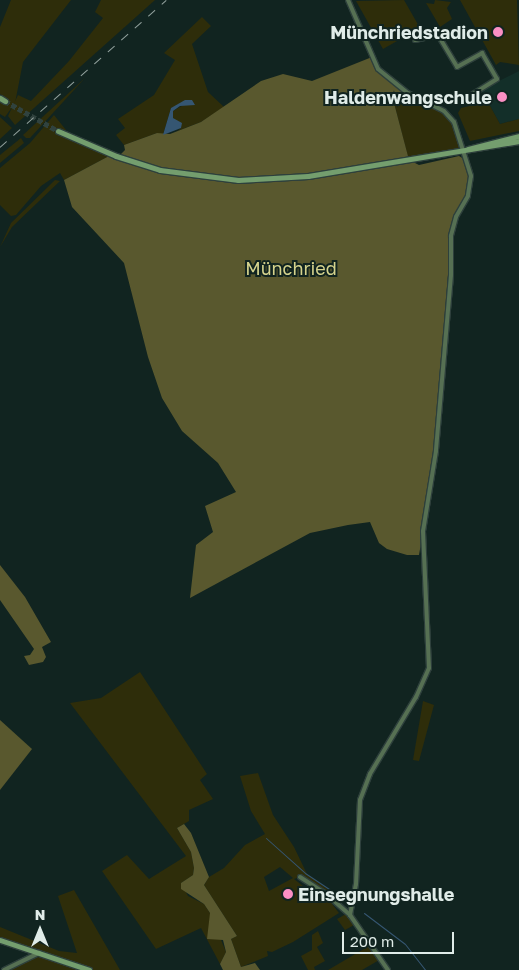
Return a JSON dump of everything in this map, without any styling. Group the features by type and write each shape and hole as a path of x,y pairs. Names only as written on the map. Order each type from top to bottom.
{"main road":[{"path":"58,131 137,164 172,174 221,180 308,176 519,141"},
{"path":"465,150 519,136"},
{"path":"0,940 89,970"}],"street":[{"path":"348,0 378,69 406,92 444,111 454,122 465,150 471,183 453,225 450,285 436,451 422,549 430,663 416,697 389,738 360,800 356,884 349,914"},
{"path":"415,40 438,35 457,67 482,53 497,79 471,95"},
{"path":"300,877 326,894 349,914 388,970"},
{"path":"4,970 38,953"}],"shaded area":[{"path":"11,0 71,0 23,62 15,103 5,117 0,114 0,102 3,103 7,98 0,94 0,27"},
{"path":"101,0 155,0 15,125 8,116 18,95 31,101 69,61 103,18 95,12"},
{"path":"404,0 420,28 383,49 356,1"},
{"path":"435,0 451,2 447,8 452,19 440,27 426,3 434,4"},
{"name":"Münchriedstadion","path":"460,0 517,0 519,65 500,62 496,65"},
{"path":"202,17 211,26 192,44 208,92 224,107 201,122 177,131 181,128 173,118 173,111 192,100 171,108 163,135 157,133 124,145 116,135 125,128 118,119 154,95 175,60 164,53"},
{"name":"Haldenwangschule","path":"519,71 519,119 500,124 481,90"},
{"path":"85,78 30,138 26,138 23,135"},
{"path":"406,92 444,111 454,122 465,150 409,161 394,103"},
{"path":"482,103 489,104 500,124 519,119 519,131 470,141 458,113 461,108"},
{"path":"54,115 66,130 59,130 59,134 109,156 64,180 60,173 41,186 16,215 11,216 0,205 0,168 30,143"},
{"path":"0,117 12,128 0,139"},
{"path":"21,138 24,143 0,163 0,155"},
{"path":"55,180 60,181 12,227 0,247 11,223"},
{"path":"140,672 207,774 200,780 213,799 189,810 189,821 177,828 191,852 194,868 193,875 181,883 188,896 204,904 210,913 226,952 220,964 201,928 156,949 102,871 127,855 149,879 186,856 70,703 101,698"},
{"path":"423,701 434,705 419,761 413,760"},
{"path":"258,773 273,815 294,847 307,874 334,894 330,897 300,877 294,879 312,893 318,891 326,896 339,913 293,942 272,952 267,951 268,956 241,967 231,939 237,936 204,885 209,877 224,868 245,845 265,834 251,811 240,776","holes":["280,867 293,878 269,891 264,877"]},
{"path":"74,890 120,970 4,970 38,953 0,940 0,927 59,951 77,953 58,896"},
{"path":"346,914 354,925 345,930 337,919"},
{"path":"318,931 323,943 317,947 325,961 314,967 315,970 308,970 301,956 312,950 312,935"},
{"path":"369,946 381,959 362,970 328,970"}],"green space":[{"name":"Münchried","path":"372,57 378,69 406,92 394,103 409,160 419,165 459,156 464,159 469,175 466,195 452,225 432,479 419,555 407,555 387,549 379,543 370,522 348,525 310,533 190,598 196,545 213,532 205,506 236,492 218,463 182,431 162,398 148,357 124,263 72,207 64,180 109,156 115,160 125,150 124,145 157,133 170,134 201,122 261,81 283,74 312,81"},
{"path":"0,565 25,597 51,642 42,647 46,657 43,662 29,665 24,656 30,655 34,649 0,600"},
{"path":"0,720 32,749 0,790"},
{"path":"184,824 191,833 209,877 204,885 237,936 231,939 241,967 255,963 260,970 223,970 220,964 226,952 223,940 207,939 210,913 204,904 181,889 181,883 193,875 194,868 191,852 177,828"}],"water":[{"path":"185,100 192,100 195,105 180,106 173,111 173,118 182,123 181,128 163,135 171,108"}],"waterway":[{"path":"266,838 305,873 347,901"},
{"path":"364,913 405,944 425,970"}],"tunnel":[{"path":"5,101 58,131"}],"railway":[{"path":"0,147 166,0"}],"place":[{"name":"Münchriedstadion","path":"498,32"},
{"name":"Haldenwangschule","path":"502,97"},
{"name":"Einsegnungshalle","path":"288,894"}]}
